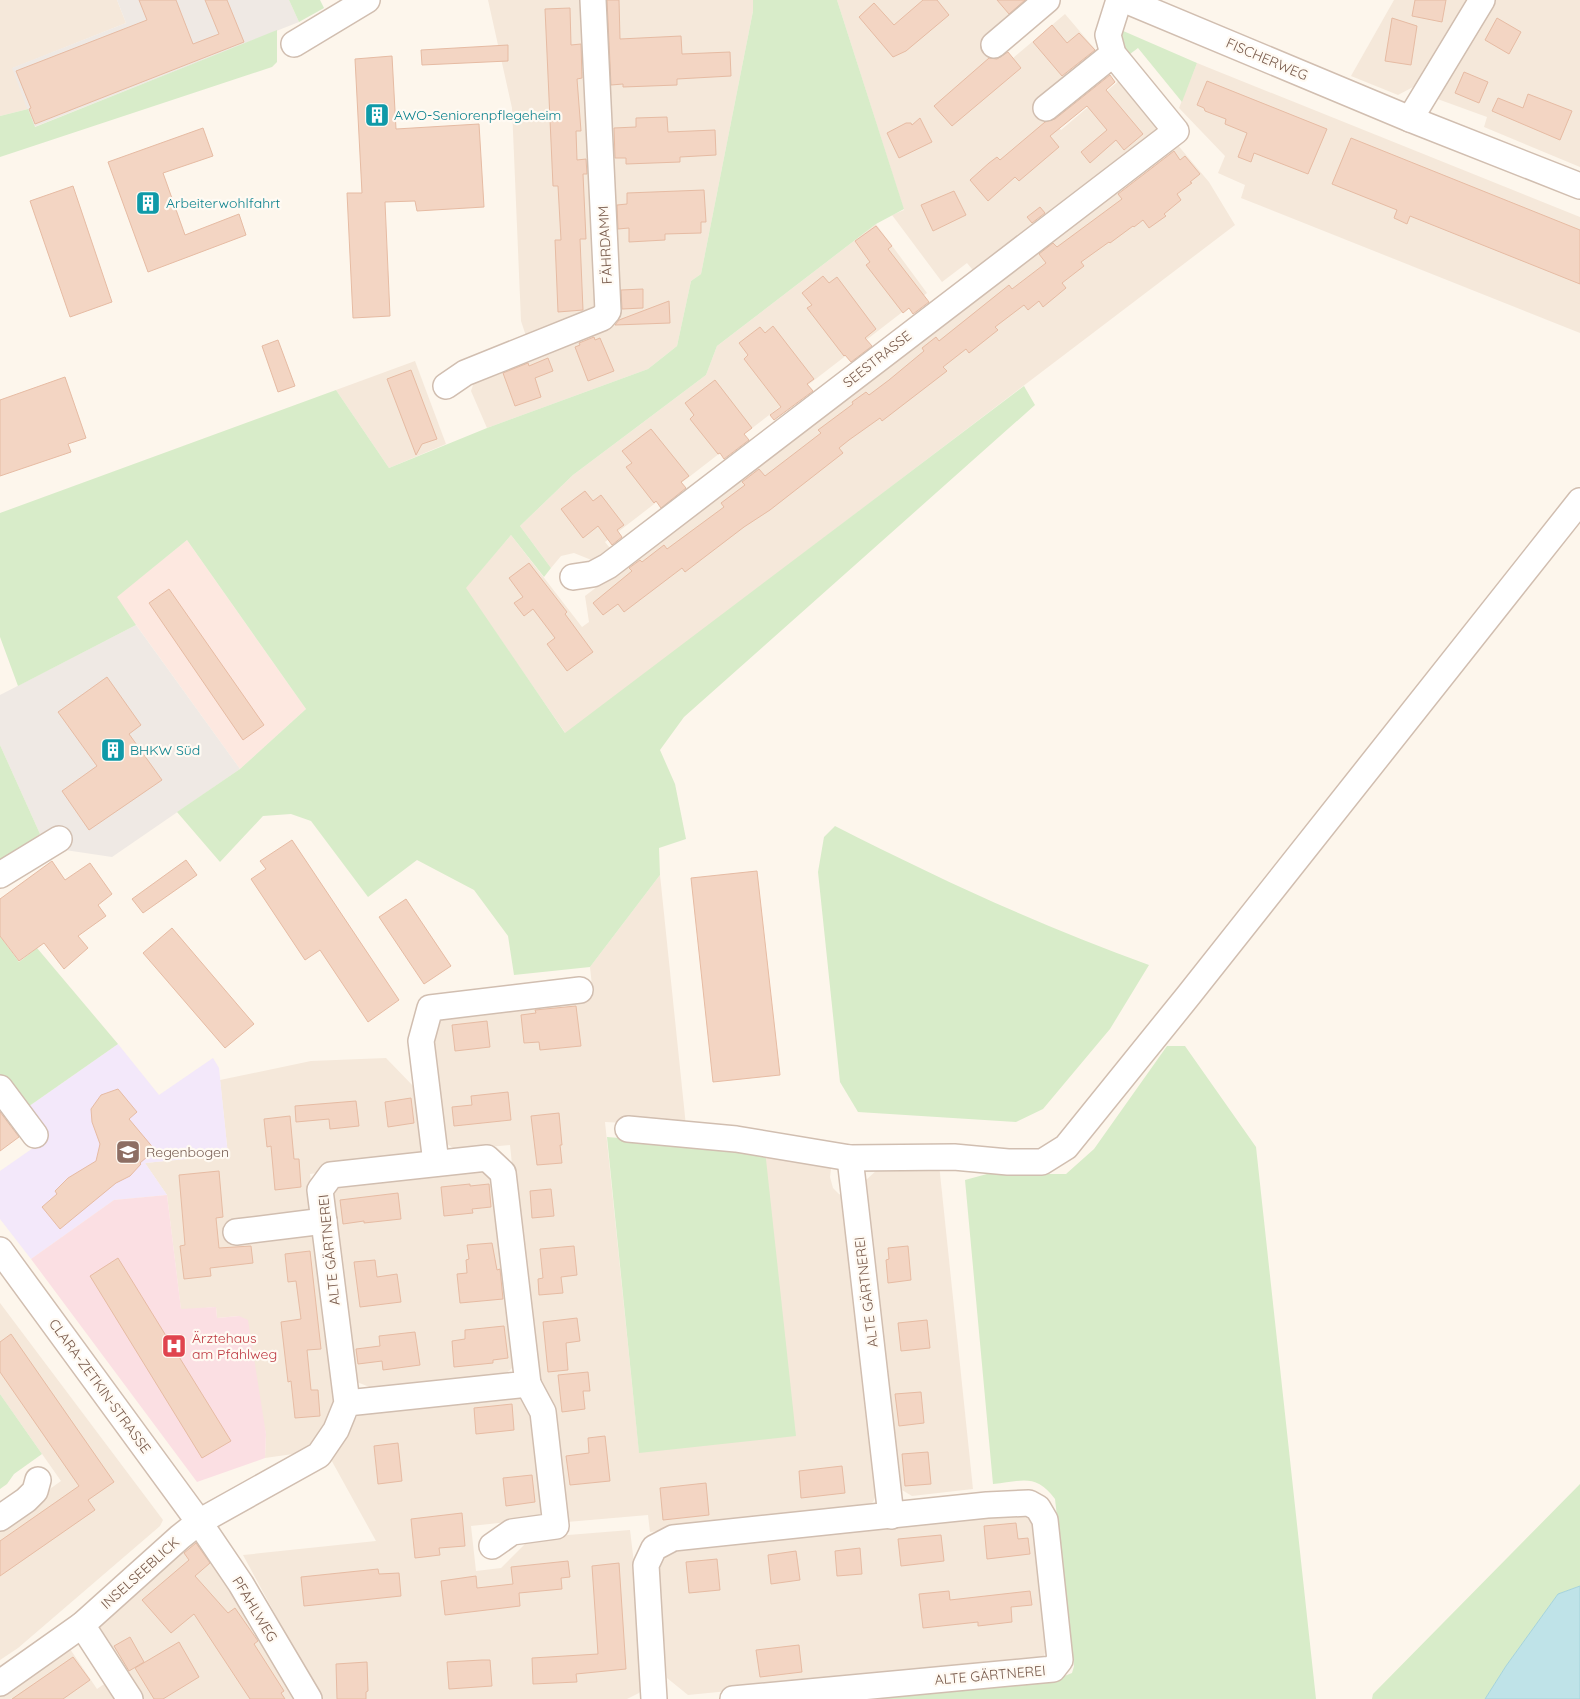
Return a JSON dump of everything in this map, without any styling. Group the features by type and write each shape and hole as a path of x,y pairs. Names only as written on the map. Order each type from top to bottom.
{"street":[{"path":"294,44 367,0"},
{"name":"FÄHRDAMM","path":"446,386 465,372 602,318 608,311 593,0"},
{"path":"994,45 1047,0"},
{"path":"1046,108 1113,54 1108,35 1119,0"},
{"name":"FISCHERWEG","path":"1125,0 1410,119 1580,186"},
{"path":"1410,119 1482,0"},
{"name":"SEESTRASSE","path":"573,577 593,574 608,566 1176,130 1113,54"},
{"path":"628,1129 736,1139 850,1158 954,1157 1008,1162 1042,1162 1066,1147 1580,501"},
{"path":"0,875 59,839"},
{"path":"436,1163 422,1041 430,1008 580,990"},
{"path":"0,1088 34,1136"},
{"name":"ALTE GÄRTNEREI","path":"199,1522 319,1455 336,1430 347,1403 320,1190 330,1175 487,1158 503,1173 528,1384 543,1412 556,1526 512,1532 492,1546"},
{"name":"ALTE GÄRTNEREI","path":"850,1158 892,1516"},
{"path":"236,1232 324,1221"},
{"name":"CLARA-ZETKIN-STRASSE","path":"0,1250 199,1522"},
{"path":"347,1403 528,1384"},
{"path":"0,1518 26,1500 35,1491 38,1480"},
{"name":"ALTE GÄRTNEREI","path":"654,1699 646,1564 654,1548 673,1538 987,1505 1029,1503 1038,1508 1045,1520 1060,1660 1053,1669 733,1699"},
{"name":"INSELSEEBLICK","path":"0,1683 82,1625 199,1522"},
{"name":"PFAHLWEG","path":"199,1522 241,1584 308,1699"},
{"path":"82,1625 130,1699"}],"shaded area":[{"path":"0,0 117,0 126,23 13,68 28,109 0,116"},
{"path":"117,0 289,0 299,22 34,127 12,68 126,23"},
{"path":"488,0 585,0 598,308 527,339 521,321 512,108"},
{"path":"600,0 753,0 753,11 701,274 691,281 677,346 648,369 487,428 471,391 476,376 601,327"},
{"path":"837,0 1032,0 984,41 1006,64 1065,14 1100,55 1041,106 1061,130 1121,79 1157,122 1158,130 976,274 967,263 942,282 892,215 904,210"},
{"path":"1394,0 1469,0 1415,86 1398,95 1351,76"},
{"path":"1493,0 1580,0 1580,167 1484,127 1487,117 1432,97"},
{"path":"1197,63 1580,217 1580,333 1241,198 1245,185 1218,173 1225,156 1179,108"},
{"path":"1176,143 1209,182 1235,225 566,734 465,588 511,535 582,627 589,622 585,596"},
{"path":"876,224 927,293 605,542 614,553 594,561 574,553 561,556 551,568 520,526 573,475 706,375 717,346"},
{"path":"415,361 446,444 389,468 336,390"},
{"path":"187,540 306,709 240,769 116,597"},
{"path":"136,625 240,769 112,857 65,850 40,834 0,745 0,695"},
{"path":"660,875 686,1126 605,1122 639,1452 765,1150 835,1163 831,1169 830,1177 833,1188 845,1197 879,1489 873,1502 859,1511 650,1532 648,1515 567,1522 535,1384 510,1145 456,1150 444,1142 430,1028 442,1015 593,996 590,967"},
{"name":"Regenbogen","path":"118,1044 159,1095 213,1058 219,1068 228,1155 145,1163 167,1195 114,1200 31,1259 0,1219 0,1171 46,1139 25,1109"},
{"path":"386,1058 416,1089 423,1150 415,1160 310,1174 315,1210 313,1229 336,1392 333,1417 307,1452 265,1458 266,1434 239,1316 217,1318 216,1307 181,1310 167,1195 145,1163 228,1155 220,1080 311,1061"},
{"path":"939,1164 973,1489 912,1496 902,1490 897,1478 863,1192 866,1180 876,1171"},
{"path":"478,1168 495,1178 516,1358 513,1367 506,1374 372,1388 357,1382 350,1373 333,1189 339,1185"},
{"name":"Ärztehaus am Pfahlweg","path":"167,1195 181,1309 216,1307 217,1318 239,1316 248,1320 266,1434 265,1458 197,1482 31,1259 114,1200"},
{"path":"0,1303 163,1520 160,1526 18,1648 0,1660 0,1525 61,1481 0,1394"},
{"path":"518,1396 531,1405 542,1512 535,1519 471,1526 476,1571 501,1568 531,1538 630,1530 648,1679 639,1693 627,1699 321,1699 243,1555 376,1541 329,1456 358,1415 368,1411"},
{"path":"1018,1510 1027,1514 1035,1529 1048,1642 1043,1657 1035,1661 688,1695 667,1678 657,1570 662,1559 669,1551"},
{"path":"196,1539 201,1539 264,1643 293,1699 140,1699 101,1633 99,1624"},
{"path":"70,1649 97,1689 110,1680 123,1699 0,1699 0,1697"}],"green space":[{"path":"289,0 320,0 324,8 299,22"},
{"path":"753,0 837,0 904,209 876,224 717,346 706,375 573,475 520,526 551,568 544,577 511,535 466,588 565,733 1024,386 1035,405 684,717 660,750 675,784 686,839 659,848 660,875 590,967 514,975 508,936 474,890 417,860 368,897 311,821 291,814 263,816 220,862 177,812 240,769 306,709 187,540 117,597 136,625 18,686 0,637 0,513 336,390 389,468 487,428 648,369 677,346 691,281 701,274 753,11"},
{"path":"277,30 277,62 272,67 0,157 0,116 28,109 35,127"},
{"path":"1121,30 1197,63 1182,102 1138,48 1126,57 1119,34"},
{"path":"0,745 40,834 0,864"},
{"path":"835,826 990,900 1069,934 1149,965 1110,1029 1043,1109 1016,1122 858,1112 840,1082 818,872 824,837"},
{"path":"0,936 19,962 37,948 118,1044 25,1109 0,1074"},
{"path":"1167,1046 1185,1046 1256,1147 1316,1699 821,1699 1062,1677 1072,1673 1074,1666 1055,1499 1041,1485 1035,1482 1020,1481 993,1484 965,1180 987,1174 1066,1174 1094,1149"},
{"path":"607,1137 765,1150 796,1436 639,1453"},
{"path":"0,1394 42,1454 14,1474 7,1484 0,1489"},
{"path":"1580,1484 1580,1586 1558,1594 1506,1666 1485,1699 1372,1699 1373,1694"}],"water":[{"path":"1580,1586 1580,1699 1485,1699 1506,1666 1558,1594"}],"building":[{"path":"139,0 176,0 193,44 219,34 205,0 227,0 244,42 35,124 29,109 31,108 16,71 147,20"},
{"path":"607,0 619,0 620,39 681,36 682,54 730,52 731,76 677,79 677,85 623,87 623,84 611,85"},
{"path":"923,0 937,0 949,15 906,51 893,57 859,17 874,3 894,25"},
{"path":"997,0 1025,0 1009,14"},
{"path":"1415,0 1446,0 1442,22 1412,16"},
{"path":"570,8 571,45 581,44 582,78 577,79 581,131 576,131 577,160 586,159 587,174 583,174 586,239 580,239 583,310 558,312 555,240 561,240 558,186 553,186 545,9"},
{"path":"1392,18 1417,26 1411,65 1385,61"},
{"path":"1497,18 1521,32 1509,54 1485,40"},
{"path":"1052,25 1067,43 1079,33 1095,50 1062,76 1033,42"},
{"path":"508,45 508,61 422,65 421,50"},
{"path":"1008,52 1021,68 952,126 934,106 989,58 997,59"},
{"path":"392,56 396,129 479,124 484,207 417,211 415,201 385,202 390,316 353,318 347,193 362,193 355,59"},
{"path":"1464,72 1488,82 1479,103 1455,93"},
{"path":"1110,75 1115,82 1106,90 1143,134 1124,150 1116,140 1090,163 1081,152 1107,130 1087,106 1050,136 1059,147 1019,181 1015,177 988,201 970,180 997,157 1000,160 1045,122 1055,119"},
{"path":"1207,81 1327,129 1308,174 1254,153 1251,162 1238,157 1247,133 1225,124 1226,119 1205,111 1204,108 1197,105"},
{"path":"1528,94 1572,111 1560,140 1492,111 1498,98 1523,108"},
{"path":"667,117 668,132 715,130 716,155 680,157 680,162 626,164 626,158 615,158 614,128 636,127 636,118"},
{"path":"920,118 932,142 899,158 887,133 906,123 911,123 912,125"},
{"name":"Arbeiterwohlfahrt","path":"203,128 213,156 163,173 185,235 239,214 246,235 148,272 108,162"},
{"path":"1351,138 1580,230 1580,284 1410,216 1407,224 1394,218 1397,210 1332,184"},
{"path":"1174,151 1180,160 1185,156 1200,174 1190,182 1192,183 1177,194 1181,200 1164,214 1166,216 1149,228 1143,220 1081,262 1084,266 1062,283 1066,288 1043,307 1039,301 1028,310 1024,305 995,327 998,330 969,353 966,349 943,367 947,371 882,421 880,418 839,448 843,453 770,510 744,527 685,572 682,568 624,612 618,604 603,615 593,603 632,571 629,568 640,560 642,562 664,545 667,549 724,507 721,503 745,485 742,482 759,469 765,476 821,433 818,430 853,404 852,402 866,392 869,395 889,380 924,351 922,348 936,337 939,341 1009,285 1012,289 1046,263 1039,254 1053,243 1057,247 1122,199 1118,194"},
{"path":"73,186 112,302 70,317 30,201"},
{"path":"704,190 706,222 701,222 701,233 665,234 665,240 629,242 629,228 618,229 617,205 627,204 627,193"},
{"path":"954,191 966,215 933,231 921,205"},
{"path":"1040,207 1045,213 1032,223 1027,217"},
{"path":"876,226 892,246 888,249 929,302 913,314 909,308 903,313 866,265 870,262 855,241"},
{"path":"823,276 829,283 837,277 876,329 865,338 872,346 851,362 844,356 807,308 812,305 802,293"},
{"path":"643,289 643,308 622,309 621,290"},
{"path":"669,301 670,323 615,325 619,320"},
{"path":"773,326 814,379 807,384 813,391 774,420 770,415 781,407 744,359 748,355 739,343 760,327 765,333"},
{"path":"594,337 595,340 600,338 614,371 588,381 575,347 580,345 579,343"},
{"path":"278,340 295,386 278,392 262,346"},
{"path":"548,358 553,371 535,378 541,397 515,406 503,373 528,363 529,366"},
{"path":"411,370 437,439 422,444 416,455 387,379"},
{"path":"65,377 86,438 68,444 71,452 0,476 0,400"},
{"path":"715,380 752,428 744,434 749,440 724,459 690,419 694,415 685,403"},
{"path":"651,429 689,476 681,482 686,488 661,508 656,501 654,503 626,467 632,463 622,451"},
{"path":"585,491 593,501 601,495 624,525 617,530 622,537 612,545 598,526 583,538 561,509"},
{"path":"529,563 567,612 565,614 593,652 567,671 547,644 555,638 533,609 524,616 514,603 523,597 509,578"},
{"path":"169,589 264,725 243,740 149,603"},
{"name":"BHKW Süd","path":"107,677 141,725 129,734 162,780 89,830 62,791 97,766 58,712"},
{"path":"292,840 399,1000 368,1022 320,950 305,960 251,879 266,869 260,861"},
{"path":"186,860 197,875 143,913 132,899"},
{"path":"52,861 65,880 90,863 112,894 98,905 106,916 78,936 88,948 64,969 44,943 19,961 0,936 0,899"},
{"path":"757,871 780,1075 713,1082 691,878"},
{"path":"406,899 451,966 424,984 379,917"},
{"path":"172,928 254,1024 225,1048 143,953"},
{"path":"576,1006 581,1046 540,1050 539,1042 524,1043 521,1015 536,1013 535,1010"},
{"path":"487,1021 490,1047 455,1051 452,1025"},
{"name":"Regenbogen","path":"118,1089 137,1112 129,1119 155,1150 140,1163 130,1176 116,1183 60,1229 42,1207 57,1194 55,1191 68,1178 96,1161 100,1144 92,1122 91,1109 101,1095"},
{"path":"508,1092 511,1120 454,1126 452,1107 472,1105 471,1096"},
{"path":"411,1098 414,1123 388,1127 385,1102"},
{"path":"356,1101 359,1126 330,1129 329,1119 296,1122 295,1106"},
{"path":"0,1112 19,1137 0,1151"},
{"path":"559,1113 562,1163 537,1165 531,1116"},
{"path":"290,1116 294,1159 299,1159 301,1187 275,1190 271,1146 267,1147 264,1119"},
{"path":"219,1171 223,1217 216,1218 219,1248 251,1246 253,1263 210,1268 211,1276 184,1279 180,1246 185,1245 179,1175"},
{"path":"470,1184 470,1186 489,1184 491,1207 472,1209 473,1213 444,1216 441,1187"},
{"path":"551,1189 554,1216 532,1218 530,1191"},
{"path":"398,1193 401,1219 343,1224 340,1200"},
{"path":"492,1243 497,1270 500,1269 503,1299 460,1303 457,1274 467,1273 466,1260 469,1259 467,1245"},
{"path":"574,1246 577,1275 561,1277 563,1293 539,1295 538,1279 543,1278 540,1249"},
{"path":"908,1246 911,1280 888,1283 886,1260 889,1259 888,1248"},
{"path":"310,1251 321,1349 307,1350 311,1390 318,1390 320,1416 295,1418 291,1381 288,1382 281,1322 301,1319 296,1281 288,1282 285,1254"},
{"name":"Ärztehaus am Pfahlweg","path":"118,1258 231,1441 202,1458 90,1276"},
{"path":"375,1260 377,1277 397,1274 401,1302 360,1307 354,1262"},
{"path":"577,1318 580,1341 566,1343 568,1370 548,1372 543,1322"},
{"path":"927,1320 930,1348 901,1351 898,1323"},
{"path":"504,1326 508,1358 493,1360 493,1363 454,1367 452,1341 465,1339 465,1330"},
{"path":"415,1332 420,1365 383,1370 382,1361 358,1364 356,1349 380,1346 379,1336"},
{"path":"11,1334 114,1482 88,1500 95,1510 0,1576 0,1541 79,1486 0,1372 0,1342"},
{"path":"588,1372 590,1391 583,1391 585,1409 562,1412 558,1375"},
{"path":"921,1392 924,1423 899,1426 895,1394"},
{"path":"512,1404 514,1430 476,1434 474,1408"},
{"path":"605,1436 610,1481 570,1485 566,1456 589,1453 588,1438"},
{"path":"398,1443 402,1481 378,1484 374,1446"},
{"path":"928,1452 931,1484 905,1486 902,1454"},
{"path":"842,1466 845,1493 801,1498 799,1471"},
{"path":"532,1475 535,1502 506,1506 503,1478"},
{"path":"706,1483 709,1515 663,1520 660,1488"},
{"path":"462,1513 465,1546 439,1548 440,1555 415,1558 411,1519"},
{"path":"1016,1523 1018,1539 1028,1538 1030,1554 987,1559 984,1526"},
{"path":"941,1535 944,1561 901,1566 898,1539"},
{"path":"196,1543 210,1563 195,1576 228,1613 235,1608 258,1641 254,1644 284,1691 281,1693 285,1699 250,1699 194,1614 171,1633 142,1600 189,1560 184,1553"},
{"path":"860,1548 862,1574 837,1576 835,1551"},
{"path":"796,1551 800,1580 771,1584 768,1555"},
{"path":"717,1559 720,1590 689,1593 686,1562"},
{"path":"568,1561 570,1577 561,1578 562,1589 519,1593 520,1606 445,1615 441,1581 476,1576 477,1588 513,1584 511,1567"},
{"path":"619,1563 626,1669 576,1674 577,1682 533,1684 532,1658 598,1654 592,1566"},
{"path":"378,1569 379,1574 399,1573 401,1596 304,1606 301,1577"},
{"path":"949,1591 950,1600 1030,1591 1032,1605 1011,1607 1012,1622 978,1626 978,1622 923,1628 919,1594"},
{"path":"130,1637 144,1662 129,1671 114,1646"},
{"path":"179,1642 199,1677 163,1699 154,1699 135,1668"},
{"path":"799,1645 802,1672 760,1677 756,1650"},
{"path":"73,1657 90,1680 63,1699 12,1699"},
{"path":"490,1660 492,1686 449,1689 447,1662"},
{"path":"367,1662 368,1691 366,1692 366,1699 337,1699 336,1664"}],"place":[{"name":"AWO-Seniorenpflegeheim","path":"377,115"},
{"name":"Arbeiterwohlfahrt","path":"148,203"},
{"name":"BHKW Süd","path":"113,750"},
{"name":"Regenbogen","path":"128,1152"},
{"name":"Ärztehaus am Pfahlweg","path":"174,1346"}]}
